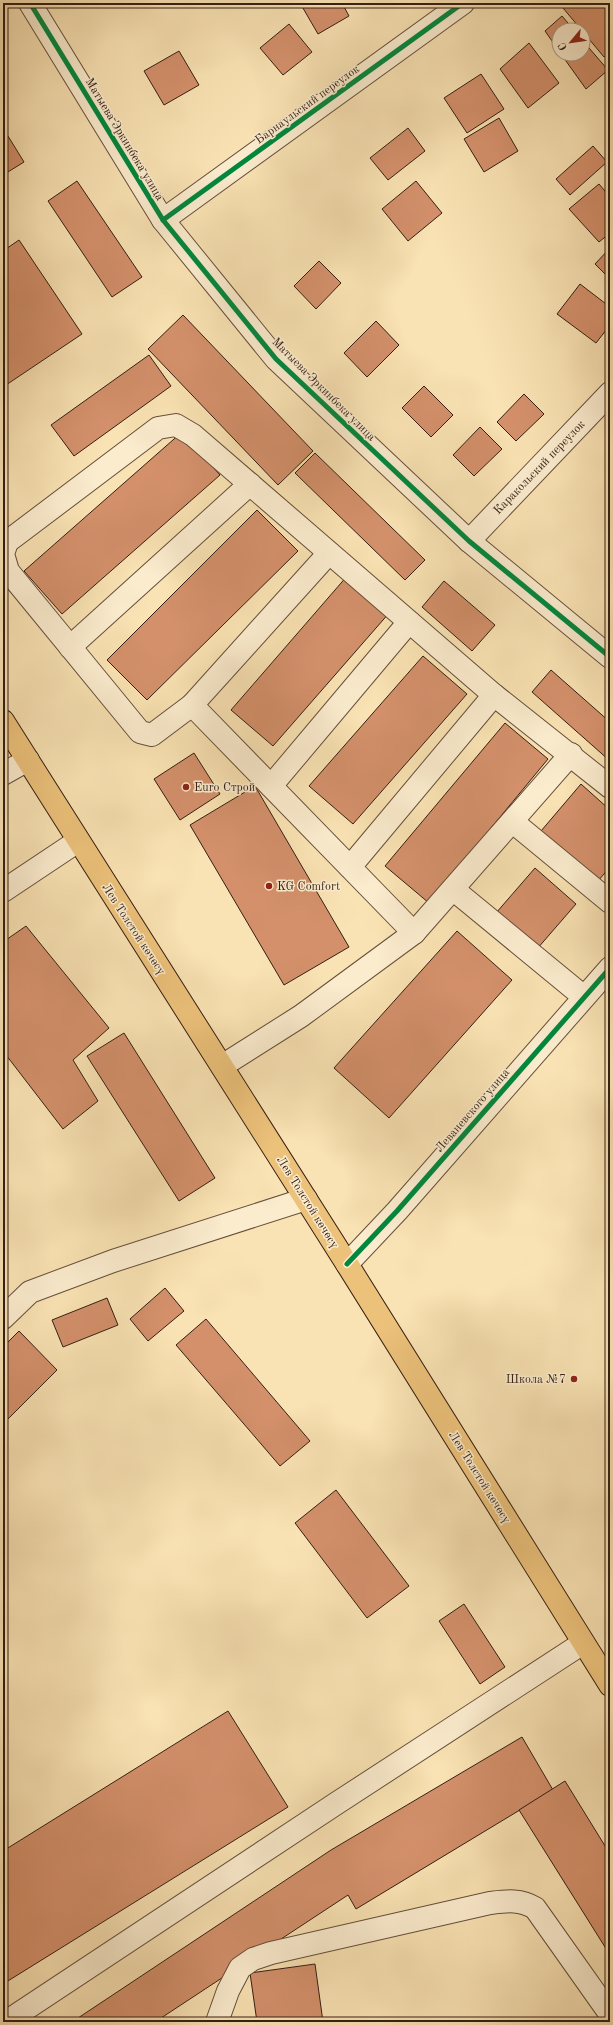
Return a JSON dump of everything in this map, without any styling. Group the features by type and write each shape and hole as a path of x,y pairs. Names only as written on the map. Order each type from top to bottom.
{"main road":[{"name":"Лев Толстой көчөсү","path":"3,721 347,1264 610,1686"}],"street":[{"name":"Матыева Эркинбека улица","path":"30,3 163,220 276,359 469,541 610,657"},
{"name":"Барнаульский переулок","path":"163,220 463,3"},
{"name":"Каракольский переулок","path":"469,541 610,393"},
{"path":"329,553 192,705 152,735 140,732 70,647 8,571 3,554 7,542 158,428 176,425 193,435 494,695 610,787"},
{"path":"70,647 250,484"},
{"path":"271,786 408,622"},
{"path":"350,866 494,695"},
{"path":"192,705 414,933"},
{"path":"222,1066 301,1016 414,933 454,890 570,754"},
{"path":"3,774 28,760"},
{"path":"513,822 610,902"},
{"path":"3,891 78,841"},
{"path":"454,890 584,997"},
{"name":"Леваневского улица","path":"347,1264 397,1210 610,968"},
{"path":"3,1318 30,1292 114,1261 306,1199"},
{"path":"6,2022 330,1807 583,1643"},
{"path":"217,2022 228,1991 240,1968 253,1959 344,1936 490,1903 507,1901 521,1901 535,1908 610,2014"}],"building":[{"path":"300,3 342,3 349,16 318,34"},
{"path":"570,3 610,3 610,52 604,57 591,41 591,22 575,22 563,8"},
{"path":"562,16 567,22 555,22"},
{"path":"289,24 312,52 283,75 260,48"},
{"path":"551,26 551,40 545,31"},
{"path":"529,43 559,83 528,108 500,69"},
{"path":"591,50 608,70 586,89 567,62 591,62"},
{"path":"179,51 199,85 164,105 144,71"},
{"path":"481,74 504,109 467,133 444,98"},
{"path":"499,118 518,151 484,172 464,139"},
{"path":"3,128 24,162 3,175"},
{"path":"408,128 425,151 388,180 370,158"},
{"path":"593,146 607,162 570,195 556,179"},
{"path":"77,181 142,277 112,297 48,201"},
{"path":"416,181 442,213 408,241 382,209"},
{"path":"599,184 610,197 610,233 599,242 569,209"},
{"path":"19,240 82,334 6,385 3,380 3,251"},
{"path":"610,248 610,279 595,264"},
{"path":"319,261 341,283 316,309 294,286"},
{"path":"580,284 610,307 610,325 596,343 557,314"},
{"path":"183,315 313,451 278,485 148,349"},
{"path":"376,321 399,345 367,377 344,353"},
{"path":"149,355 171,386 74,456 51,425"},
{"path":"424,386 453,415 431,437 402,408"},
{"path":"524,394 544,414 516,441 497,422"},
{"path":"480,427 502,449 474,476 453,455"},
{"path":"182,432 220,475 62,614 24,571"},
{"path":"315,453 425,560 405,580 295,473"},
{"path":"257,510 298,551 147,700 107,660"},
{"path":"348,575 390,612 273,746 231,710"},
{"path":"444,581 495,625 472,651 422,607"},
{"path":"423,656 467,694 353,824 309,786"},
{"path":"551,670 610,722 610,761 532,692"},
{"path":"505,723 548,759 429,903 385,866"},
{"path":"194,753 220,794 180,820 154,779"},
{"path":"581,784 610,810 610,867 598,881 541,831"},
{"name":"KG Comfort","path":"255,786 349,947 284,985 190,825"},
{"path":"535,868 576,904 537,949 496,913"},
{"path":"26,926 109,1028 73,1060 98,1101 63,1129 3,1051 3,942"},
{"path":"457,931 512,980 389,1118 334,1068"},
{"path":"124,1033 215,1178 179,1201 87,1056"},
{"path":"165,1288 184,1311 148,1341 130,1319"},
{"path":"107,1298 118,1325 63,1347 52,1320"},
{"path":"206,1319 310,1441 280,1466 176,1345"},
{"path":"19,1331 57,1370 3,1424 3,1347"},
{"path":"336,1490 409,1586 367,1618 295,1523"},
{"path":"464,1604 505,1667 480,1684 439,1621"},
{"path":"228,1711 288,1807 3,1984 3,1851"},
{"path":"522,1737 553,1790 356,1909 348,1895 155,2022 72,2022 331,1850"},
{"path":"565,1781 610,1854 610,1955 519,1810"},
{"path":"315,1964 323,2022 257,2022 250,1973"}],"cycle path":[{"path":"30,3 163,220 276,359 469,541 610,657"},
{"path":"163,220 463,3"},
{"path":"347,1264 397,1211 610,968"}],"place":[{"name":"Euro Строй","path":"186,787"},
{"name":"KG Comfort","path":"269,886"},
{"name":"Школа №7","path":"574,1379"}]}
